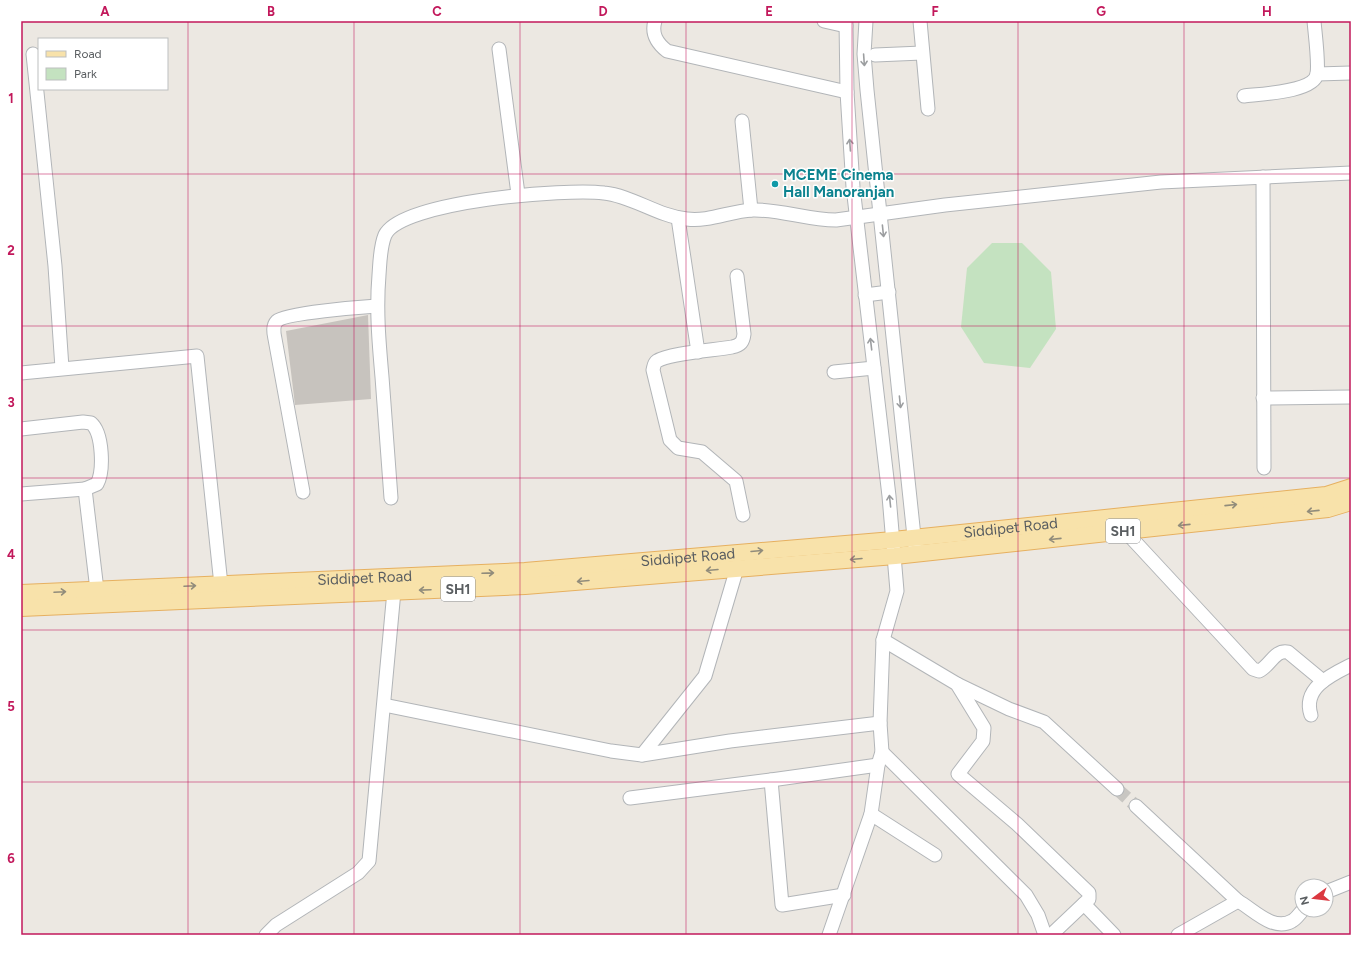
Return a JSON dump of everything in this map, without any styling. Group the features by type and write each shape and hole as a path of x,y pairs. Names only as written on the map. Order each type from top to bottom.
{"main road":[{"name":"Siddipet Road","path":"21,593 524,571 914,538 1326,495 1351,487"},
{"name":"Siddipet Road","path":"21,608 525,586 915,554 1328,509 1351,502"}],"street":[{"path":"655,21 652,29 653,35 661,46 668,50 847,92"},
{"path":"824,21 846,24 847,92 856,216 895,556 897,591 883,640 880,723 882,752 878,765 871,814 829,935"},
{"path":"866,21 864,54 915,554"},
{"path":"920,21 928,108"},
{"path":"1244,96 1294,90 1313,82 1317,74 1314,21"},
{"path":"499,49 518,194"},
{"path":"875,55 922,53"},
{"path":"33,54 55,266 62,368"},
{"path":"1317,74 1351,73"},
{"path":"742,121 751,210"},
{"path":"391,498 376,306 383,244 386,234 399,222 444,207 518,194 604,192 635,202 666,216 689,220 751,210 770,211 820,220 836,220 945,204 1161,182 1351,173"},
{"path":"1263,177 1264,468"},
{"path":"678,218 698,352"},
{"path":"737,276 744,334 743,341 739,345 732,347 670,357 658,361 654,365 655,378 670,440 678,448 702,452 736,481 743,515"},
{"path":"865,295 889,292"},
{"path":"303,492 275,339 275,323 284,318 313,313 376,306"},
{"path":"21,373 197,356 221,585"},
{"path":"834,372 874,368"},
{"path":"876,386 898,384"},
{"path":"1263,398 1351,398"},
{"path":"21,429 83,422 91,423 96,427 100,447 101,476 98,484 85,489 21,494"},
{"path":"85,489 97,590"},
{"path":"1125,531 1253,669 1259,671 1264,669 1279,652 1283,651 1288,652 1323,681"},
{"path":"642,755 705,676 737,568"},
{"path":"266,935 276,925 358,873 369,861 394,591"},
{"path":"883,640 957,684 1009,709 1044,722 1117,789"},
{"path":"1311,715 1309,709 1310,696 1318,684 1351,665"},
{"path":"957,684 984,728 983,741 958,774 1017,824 1089,893 1089,899 1051,935"},
{"path":"384,705 611,751 642,755 730,741 880,723"},
{"path":"882,752 1026,895 1038,915 1045,935"},
{"path":"630,798 878,765"},
{"path":"771,780 782,905 844,895"},
{"path":"1136,806 1238,901 1271,923 1282,925 1292,921 1295,918"},
{"path":"871,814 934,855"},
{"path":"1334,889 1351,882"},
{"path":"1178,935 1238,901"},
{"path":"1084,904 1114,935"}],"green space":[{"path":"992,243 1022,243 1051,272 1056,329 1030,368 984,363 961,327 967,268"}],"building":[{"path":"368,315 371,399 295,405 286,331"}],"tunnel":[{"path":"1117,789 1136,806"}],"place":[{"name":"MCEME Cinema Hall Manoranjan","path":"775,184"}]}
